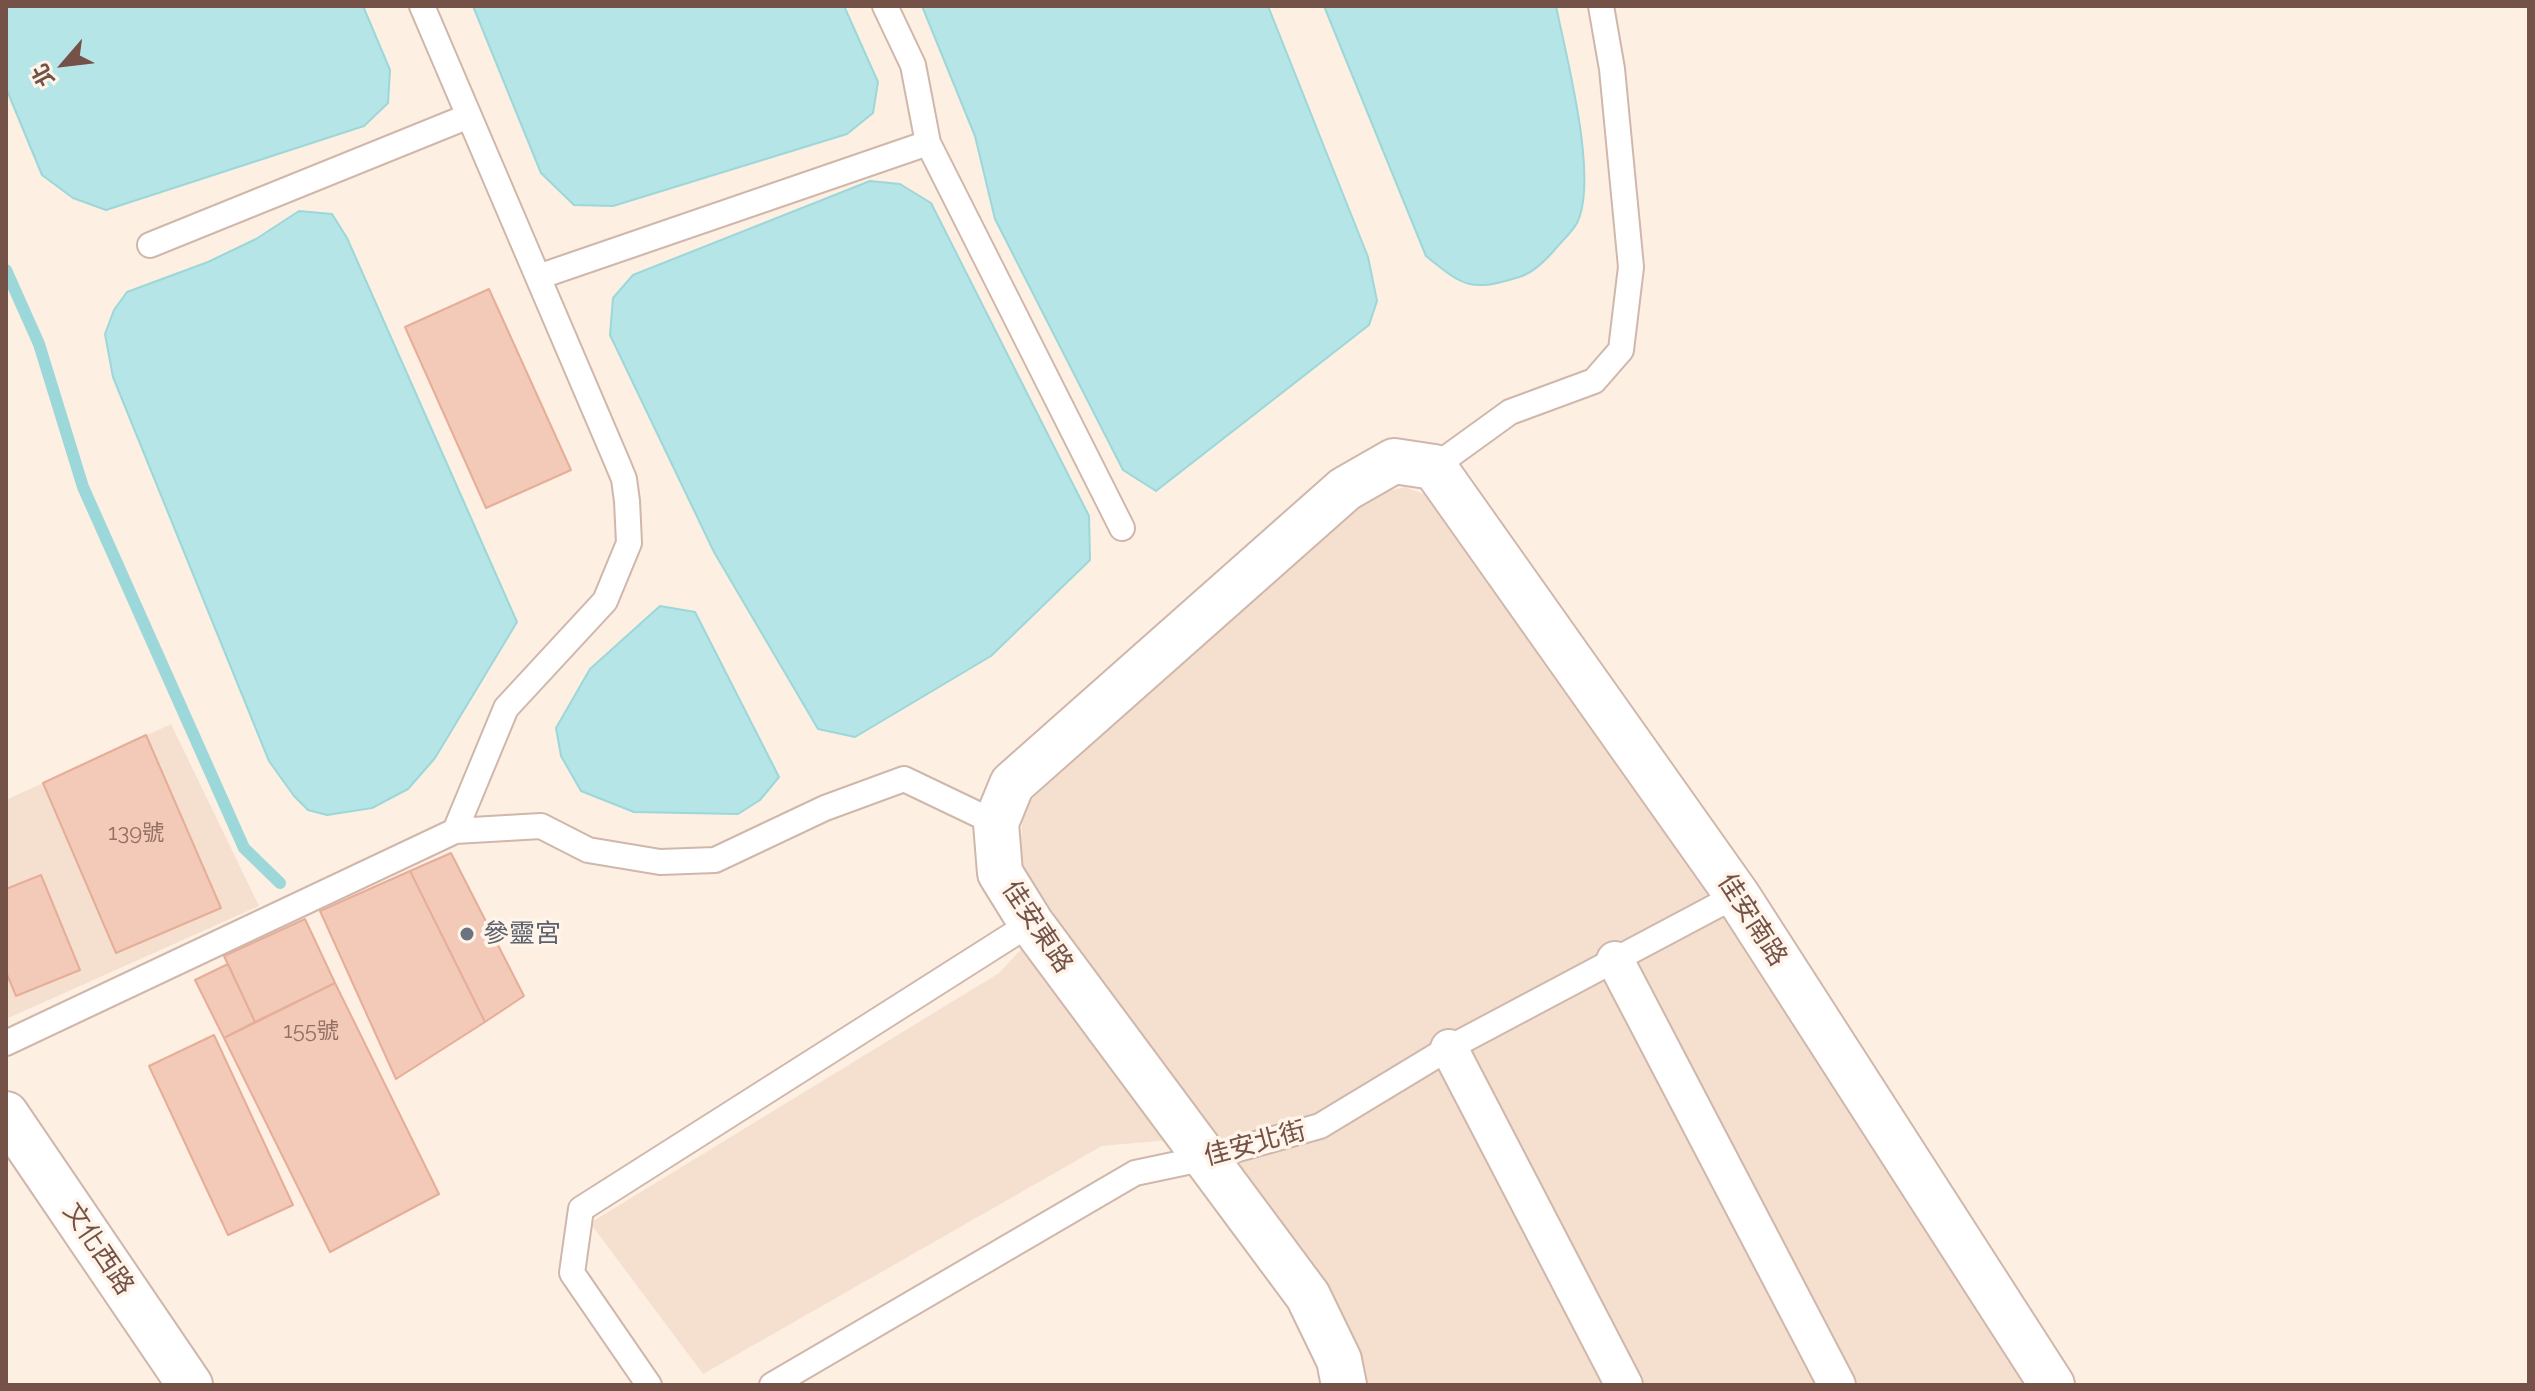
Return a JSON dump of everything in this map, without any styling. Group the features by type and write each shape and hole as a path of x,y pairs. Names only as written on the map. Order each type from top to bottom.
{"street":[{"name":"佳安東路","path":"1344,1385 1339,1360 1308,1296 1031,923 1000,873 996,823 1012,784 1345,489 1394,461 1434,467"},
{"name":"佳安南路","path":"1434,467 1737,895 2052,1385"},
{"path":"1615,960 1837,1385"},
{"path":"1449,1048 1624,1385"},
{"name":"文化西路","path":"6,1114 190,1385"}],"lane":[{"path":"422,6 624,479 629,543 605,601 506,708 455,831"},
{"path":"885,6 913,65 928,143 1122,528"},
{"path":"1434,467 1510,412 1594,381 1621,350 1631,267 1612,69 1601,6"},
{"path":"150,245 469,116"},
{"path":"538,277 928,143"},
{"path":"6,1043 455,831 541,826 588,850 660,862 715,860 825,808 904,779 996,823"},
{"name":"佳安北街","path":"772,1385 1135,1173 1206,1158 1320,1126 1449,1048 1737,895"},
{"path":"649,1385 572,1273 581,1209 1031,923"}],"shaded area":[{"path":"1405,487 1439,500 1810,1036 2033,1385 1359,1385 1214,1136 1102,1146 703,1374 590,1223 999,973 1054,914 1020,864 1023,807 1364,497"},
{"path":"171,724 259,906 6,1019 6,800"}],"water":[{"path":"6,6 363,6 390,70 388,103 364,126 106,210 73,198 42,175 6,88"},
{"path":"473,6 844,6 878,82 873,113 847,134 613,206 574,205 541,173"},
{"path":"922,6 1268,6 1368,257 1377,301 1369,325 1156,491 1123,470 995,219 975,136"},
{"path":"1324,6 1556,6 1583,148 1583,203 1575,226 1540,265 1519,277 1478,285 1459,280 1426,256"},
{"path":"870,181 900,184 931,203 1089,516 1090,560 991,656 855,737 818,729 714,552 610,335 613,298 633,275"},
{"path":"299,211 332,214 347,238 517,622 435,758 408,789 372,808 327,815 308,810 269,761 113,377 105,334 114,310 127,292 208,262 256,239"},
{"path":"660,606 695,612 779,777 760,800 738,814 634,812 581,791 561,756 556,728 590,669"}],"building":[{"path":"489,289 571,470 486,508 405,327"},
{"path":"146,735 221,908 116,953 43,783"},
{"name":"參靈宮","path":"451,853 524,996 485,1022 410,871"},
{"path":"410,871 485,1022 396,1079 320,911"},
{"path":"41,875 80,970 16,996 6,972 6,889"},
{"path":"305,919 335,983 255,1022 224,956"},
{"path":"228,964 255,1022 224,1038 195,980"},
{"path":"335,983 439,1194 330,1252 224,1038"},
{"path":"214,1035 293,1205 228,1235 149,1066"}],"waterway":[{"path":"6,270 39,344 83,487 244,848 280,883"}],"place":[{"name":"參靈宮","path":"467,934"}]}
